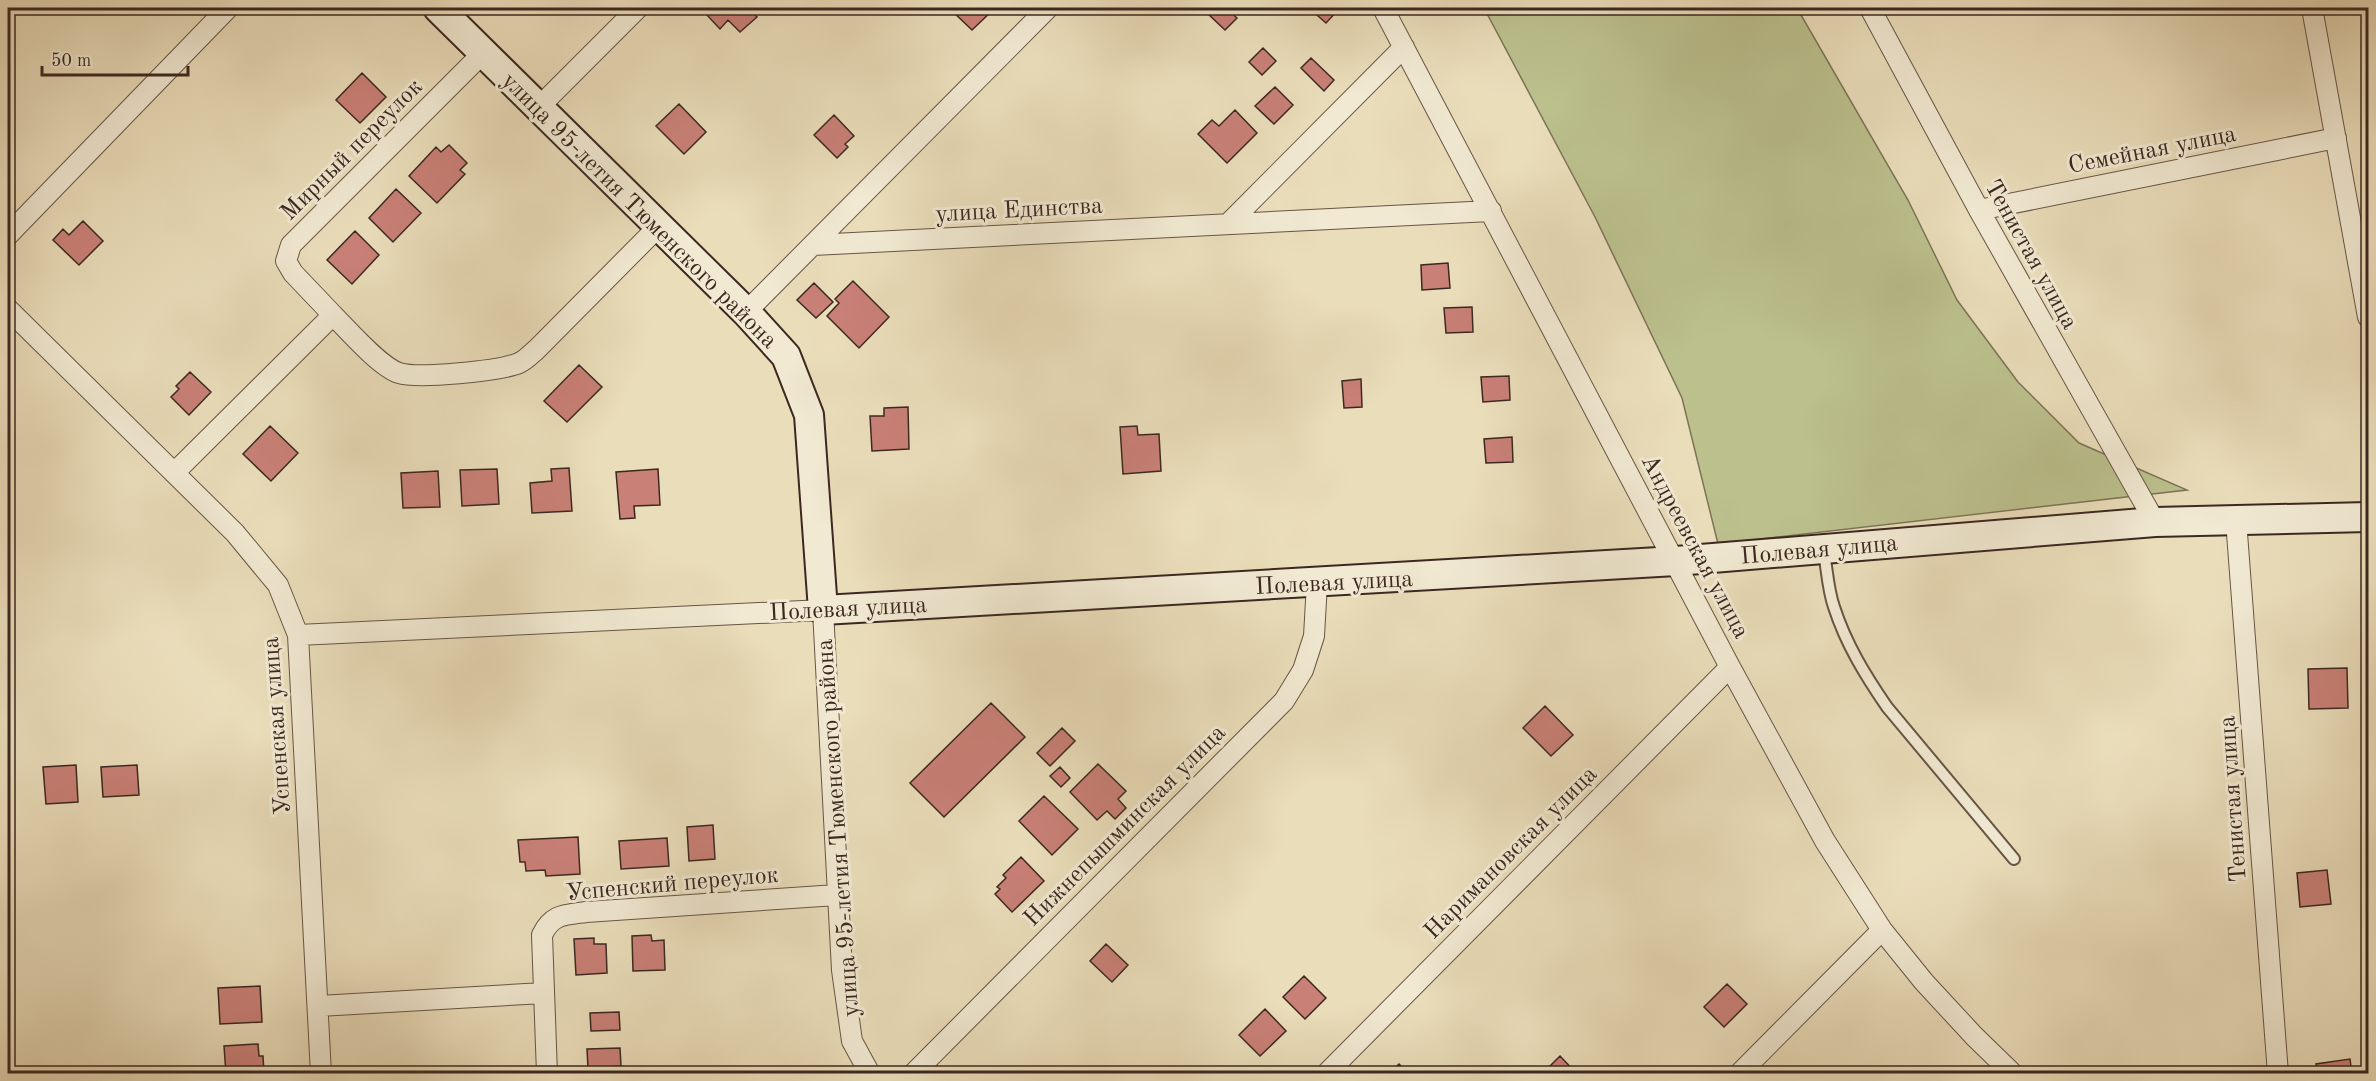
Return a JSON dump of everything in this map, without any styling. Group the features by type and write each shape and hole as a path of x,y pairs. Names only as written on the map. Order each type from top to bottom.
{"street":[{"path":"8,235 228,8"},
{"name":"улица 95-летия Тюменского района","path":"438,8 746,312 786,357 809,415 823,610 842,970 852,1041 870,1074"},
{"path":"539,107 638,8"},
{"path":"746,312 1048,8"},
{"name":"Андреевская улица","path":"1383,8 1730,667 1825,841 1882,930 1924,982 2013,1074"},
{"name":"Тенистая улица","path":"1870,8 1979,210 2155,522"},
{"path":"2312,8 2368,317"},
{"path":"1228,224 1404,47"},
{"name":"Мирный переулок","path":"483,52 291,245 286,261 293,273 333,315 384,364 399,373 419,375 503,369 522,362 537,349 659,226"},
{"name":"Семейная улица","path":"1979,210 2336,138"},
{"name":"улица Единства","path":"813,245 1491,211"},
{"name":"Успенская улица","path":"8,309 235,533 278,585 298,635 321,1074"},
{"path":"174,473 333,315"},
{"name":"Полевая улица","path":"298,635 1317,583 1676,561 2155,522 2368,517"},
{"name":"Тенистая улица","path":"2236,520 2278,1074"},
{"name":"Нижнепышминская улица","path":"913,1074 1284,701 1303,670 1314,636 1317,583"},
{"name":"Наримановская улица","path":"1326,1074 1730,667"},
{"name":"Успенский переулок","path":"547,1074 542,935 548,923 559,916 586,912 837,895"},
{"path":"1739,1074 1882,930"},
{"path":"319,1006 543,993"}],"lane":[{"path":"1823,549 1833,605 1850,648 1870,682 1887,706 2014,859"}],"green space":[{"path":"1484,8 1797,8 1908,200 1957,300 2018,382 2079,443 2187,490 1718,544 1682,398 1595,217"}],"building":[{"path":"715,8 748,8 757,17 740,32 728,20 720,29 707,15"},
{"path":"949,8 995,8 972,30"},
{"path":"1211,8 1226,8 1237,18 1225,30 1206,12"},
{"path":"1309,8 1340,8 1326,23"},
{"path":"1263,48 1276,61 1262,75 1249,62"},
{"path":"1311,58 1334,80 1324,91 1301,68"},
{"path":"362,73 386,97 360,123 336,100"},
{"path":"1275,87 1293,105 1274,124 1255,106"},
{"path":"679,104 706,132 684,154 656,126"},
{"path":"1235,110 1257,133 1227,163 1198,134 1212,120 1219,126"},
{"path":"834,115 854,136 845,144 848,147 837,158 814,135"},
{"path":"449,145 467,163 460,170 465,174 437,203 409,176 436,147 441,152"},
{"path":"396,189 421,213 393,242 369,218"},
{"path":"83,221 103,241 79,265 53,240 63,229 69,235"},
{"path":"355,231 379,255 352,284 327,260"},
{"path":"1448,263 1450,288 1422,290 1421,265"},
{"path":"853,281 889,317 859,348 827,316 839,303 835,299"},
{"path":"814,283 833,302 816,318 797,300"},
{"path":"1472,307 1473,332 1446,333 1444,308"},
{"path":"579,365 602,387 567,422 544,401"},
{"path":"190,372 211,392 189,415 171,397 179,389 176,386"},
{"path":"1509,376 1510,400 1483,402 1481,377"},
{"path":"1361,379 1362,407 1344,408 1342,381"},
{"path":"908,407 909,449 872,451 870,416 884,416 884,408"},
{"path":"270,426 298,453 271,481 243,454"},
{"path":"1137,426 1138,435 1159,434 1161,471 1123,474 1120,427"},
{"path":"1512,437 1513,462 1486,463 1484,439"},
{"path":"569,468 572,511 532,513 530,483 552,481 551,469"},
{"path":"497,469 499,504 462,506 460,470"},
{"path":"658,469 660,505 634,506 635,518 620,519 616,472"},
{"path":"438,471 440,507 403,508 401,473"},
{"path":"2347,668 2348,708 2309,709 2308,669"},
{"path":"991,703 1025,737 944,817 910,783"},
{"path":"1545,706 1573,735 1551,756 1523,728"},
{"path":"1062,728 1075,741 1050,766 1037,753"},
{"path":"1098,764 1126,791 1118,799 1126,808 1115,819 1107,811 1097,820 1070,792"},
{"path":"76,765 78,802 46,804 43,767"},
{"path":"137,765 139,795 103,797 101,767"},
{"path":"1060,767 1070,778 1061,787 1050,776"},
{"path":"1044,796 1078,829 1052,855 1019,821"},
{"path":"713,825 715,859 689,861 687,827"},
{"path":"578,837 580,874 546,876 545,870 526,871 525,862 520,862 518,840"},
{"path":"667,838 669,866 621,869 619,841"},
{"path":"1021,857 1044,881 1012,912 995,894 1000,889 997,887 1006,878 1003,875"},
{"path":"2327,870 2331,904 2300,907 2297,873"},
{"path":"651,935 652,941 664,940 665,970 633,971 632,936"},
{"path":"594,938 594,944 606,944 607,973 576,975 574,939"},
{"path":"1106,944 1128,965 1112,982 1090,961"},
{"path":"1304,976 1326,998 1305,1019 1283,997"},
{"path":"1727,984 1747,1004 1724,1027 1704,1007"},
{"path":"260,986 262,1022 220,1024 218,988"},
{"path":"1265,1009 1286,1031 1260,1056 1239,1035"},
{"path":"619,1012 620,1030 591,1031 590,1013"},
{"path":"258,1044 259,1056 263,1056 264,1074 226,1074 224,1046"},
{"path":"620,1048 621,1066 588,1068 587,1049"},
{"path":"1560,1056 1577,1074 1542,1074"},
{"path":"2350,1059 2352,1074 2318,1074 2316,1064"},
{"path":"1399,1064 1409,1074 1389,1074"}]}
